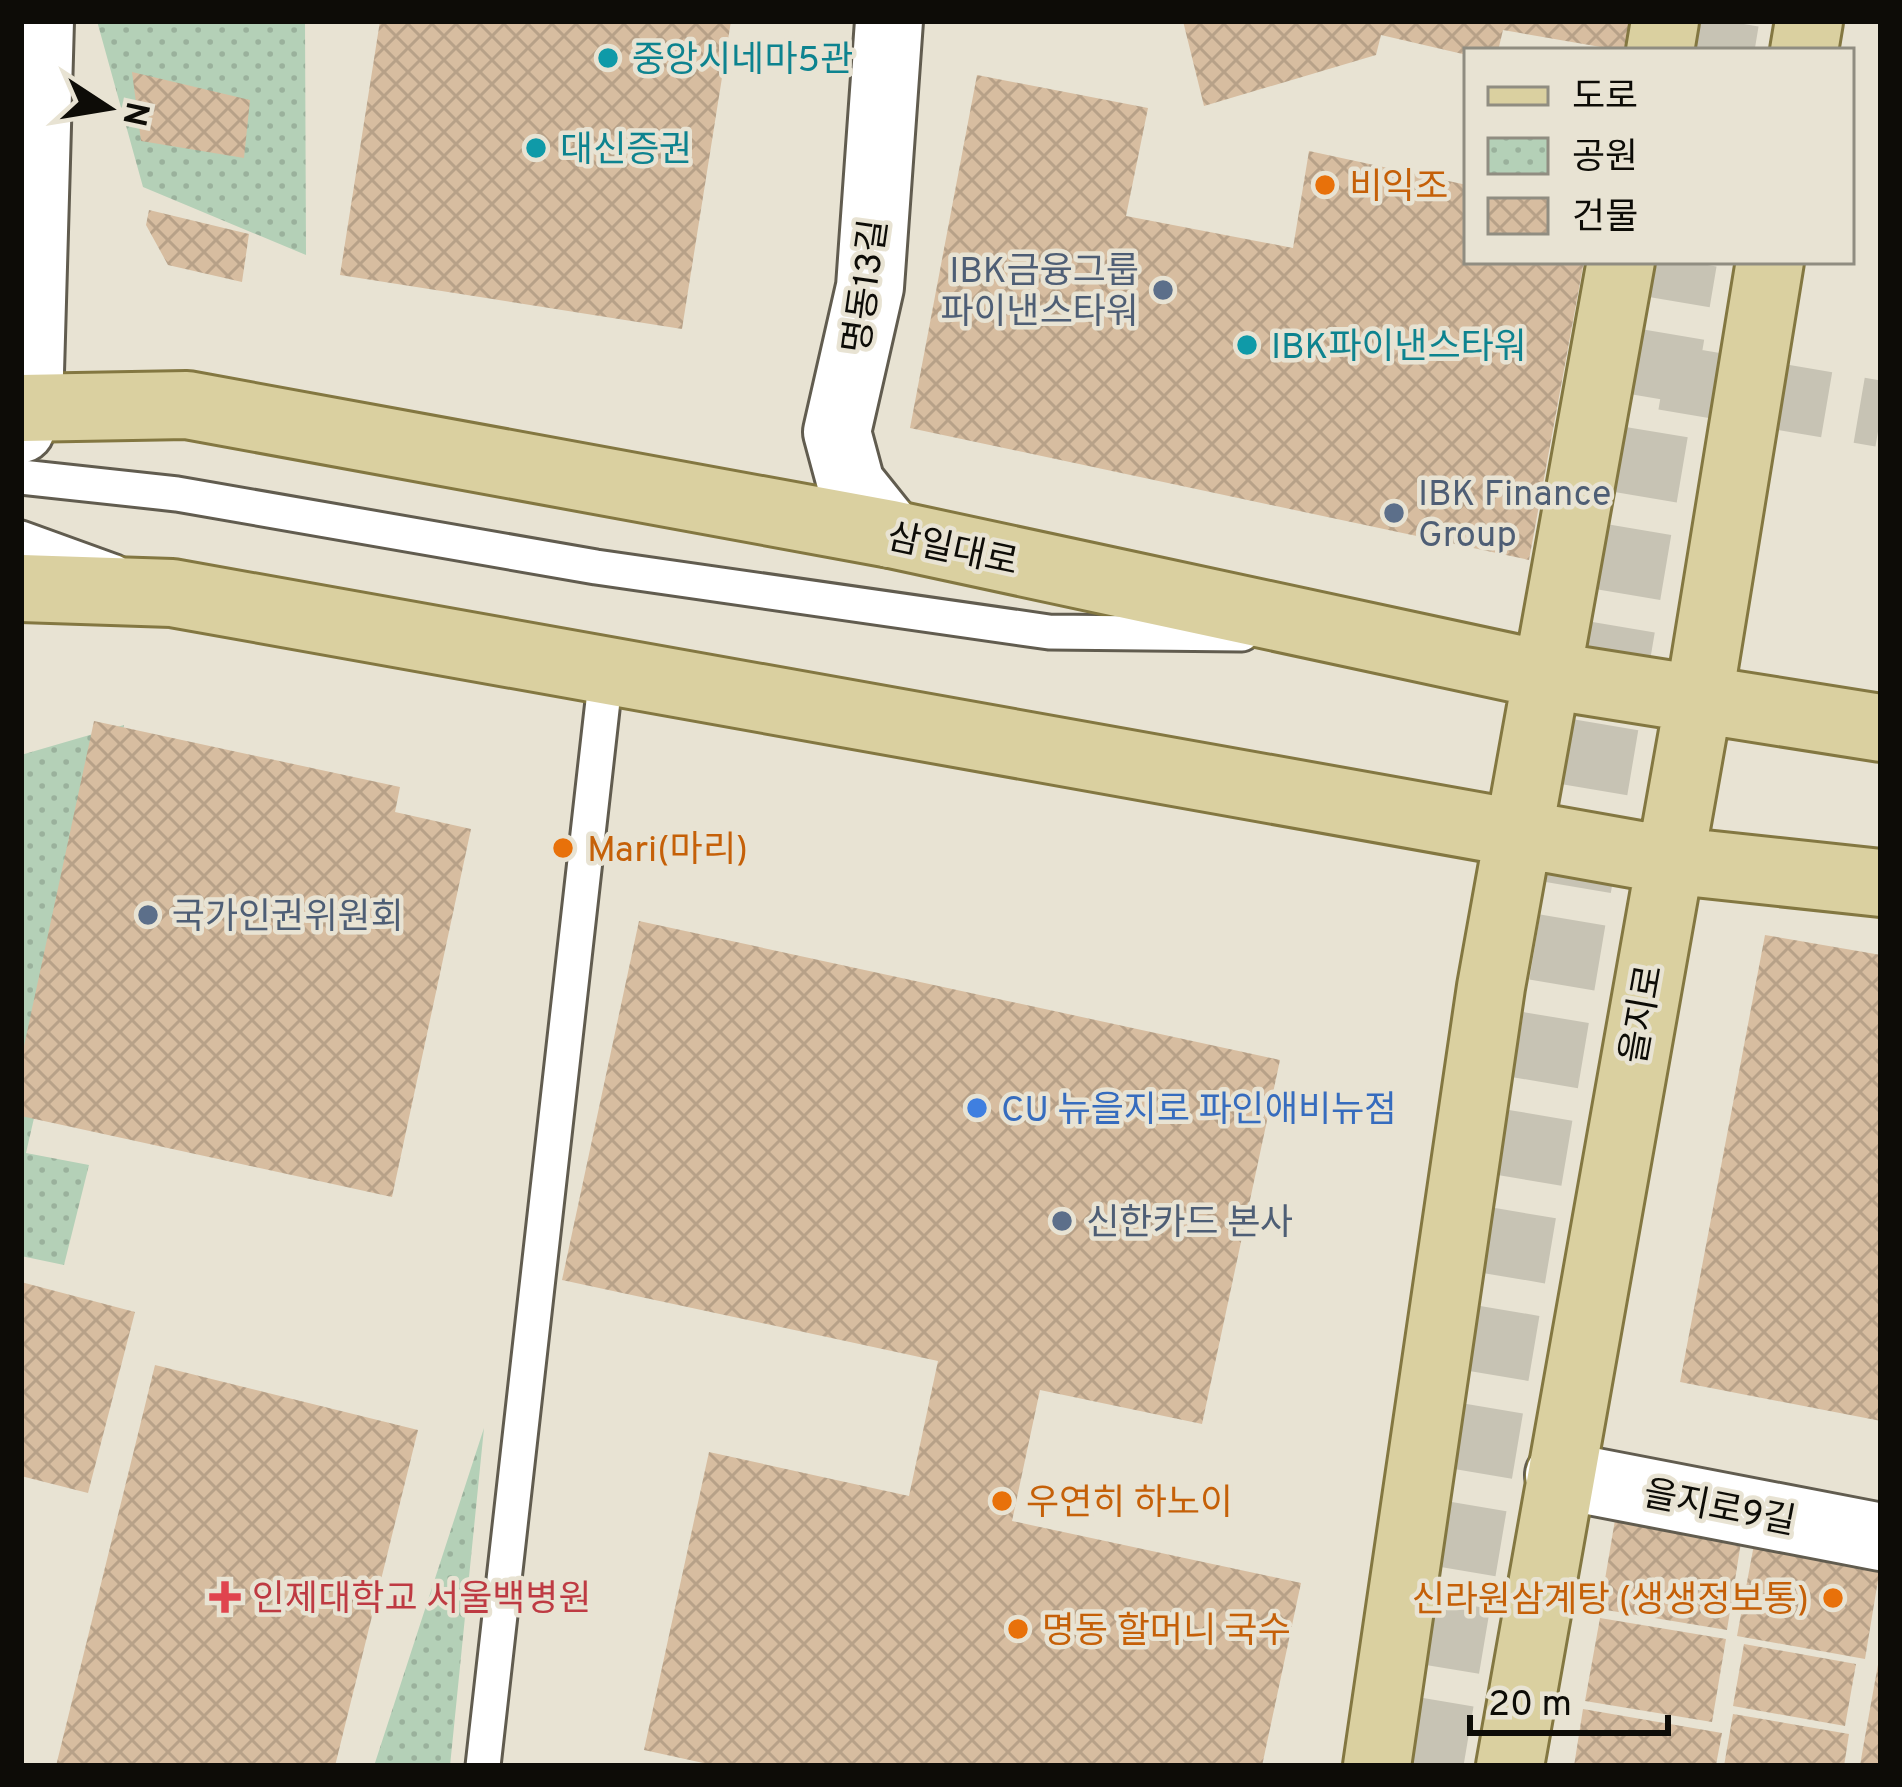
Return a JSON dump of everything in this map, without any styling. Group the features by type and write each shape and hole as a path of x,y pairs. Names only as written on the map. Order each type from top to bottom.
{"main road":[{"path":"1377,1766 1517,832 1620,264"},
{"name":"을지로","path":"1510,1766 1666,860 1699,698 1770,264"},
{"name":"삼일대로","path":"24,415 187,405 891,534 1546,675 1881,728"},
{"path":"21,588 172,593 1666,860 1881,883"}],"street":[{"path":"24,415 40,21"},
{"name":"명동13길","path":"890,21 870,287 837,432 851,484 891,534"},
{"name":"을지로9길","path":"1559,1475 1881,1537"}],"lane":[{"path":"21,477 177,494 596,566 1049,632 1364,635"},
{"path":"21,538 172,593"},
{"path":"483,1766 606,674"}],"green space":[{"path":"97,21 305,21 306,255 143,187"},
{"path":"124,725 26,1153 89,1165 64,1265 21,1256 21,755"},
{"path":"484,1428 450,1766 374,1766"}],"building":[{"name":"대신증권","path":"380,21 731,21 682,329 340,275"},
{"path":"1183,21 1630,21 1625,48 1503,30 1499,48 1464,48 1464,54 1381,35 1376,55 1204,106"},
{"path":"132,72 250,100 244,158 141,141"},
{"name":"IBK파이낸스타워","path":"977,75 1148,108 1126,216 1293,248 1309,151 1464,184 1464,264 1583,264 1529,560 910,428"},
{"path":"149,210 249,234 242,282 168,265 146,225"},
{"path":"94,721 400,787 395,812 471,829 392,1197 21,1116 21,1060"},
{"path":"639,921 1280,1060 1202,1424 1040,1390 1012,1521 1301,1583 1262,1766 717,1766 644,1750 709,1452 909,1496 938,1361 562,1280"},
{"path":"1765,935 1881,955 1881,1421 1680,1382"},
{"path":"21,1282 135,1312 88,1493 21,1476"},
{"path":"155,1365 418,1430 335,1766 56,1766"},
{"path":"1616,1514 1742,1536 1727,1630 1600,1609"},
{"path":"1755,1539 1881,1562 1865,1659 1737,1636"},
{"path":"1600,1618 1726,1639 1712,1722 1585,1701"},
{"path":"1744,1644 1856,1664 1845,1726 1733,1706"},
{"path":"1879,1659 1881,1766 1860,1766 1863,1748"},
{"path":"1583,1709 1722,1733 1716,1765 1574,1766"},
{"path":"1733,1714 1849,1734 1844,1766 1724,1766"}],"tunnel":[{"path":"1722,48 1726,21"},
{"path":"1430,1766 1683,264"},
{"path":"1664,377 1881,414"}],"place":[{"name":"중앙시네마5관","path":"608,58"},
{"name":"대신증권","path":"536,148"},
{"name":"비익조","path":"1325,185"},
{"name":"IBK금융그룹 파이낸스타워","path":"1163,290"},
{"name":"IBK파이낸스타워","path":"1247,345"},
{"name":"IBK Finance Group","path":"1394,513"},
{"name":"Mari(마리)","path":"563,848"},
{"name":"국가인권위원회","path":"148,915"},
{"name":"CU 뉴을지로 파인애비뉴점","path":"977,1108"},
{"name":"신한카드 본사","path":"1062,1221"},
{"name":"우연히 하노이","path":"1002,1501"},
{"name":"인제대학교 서울백병원","path":"225,1597"},
{"name":"신라원삼계탕 (생생정보통)","path":"1833,1598"},
{"name":"명동 할머니 국수","path":"1018,1629"}]}
